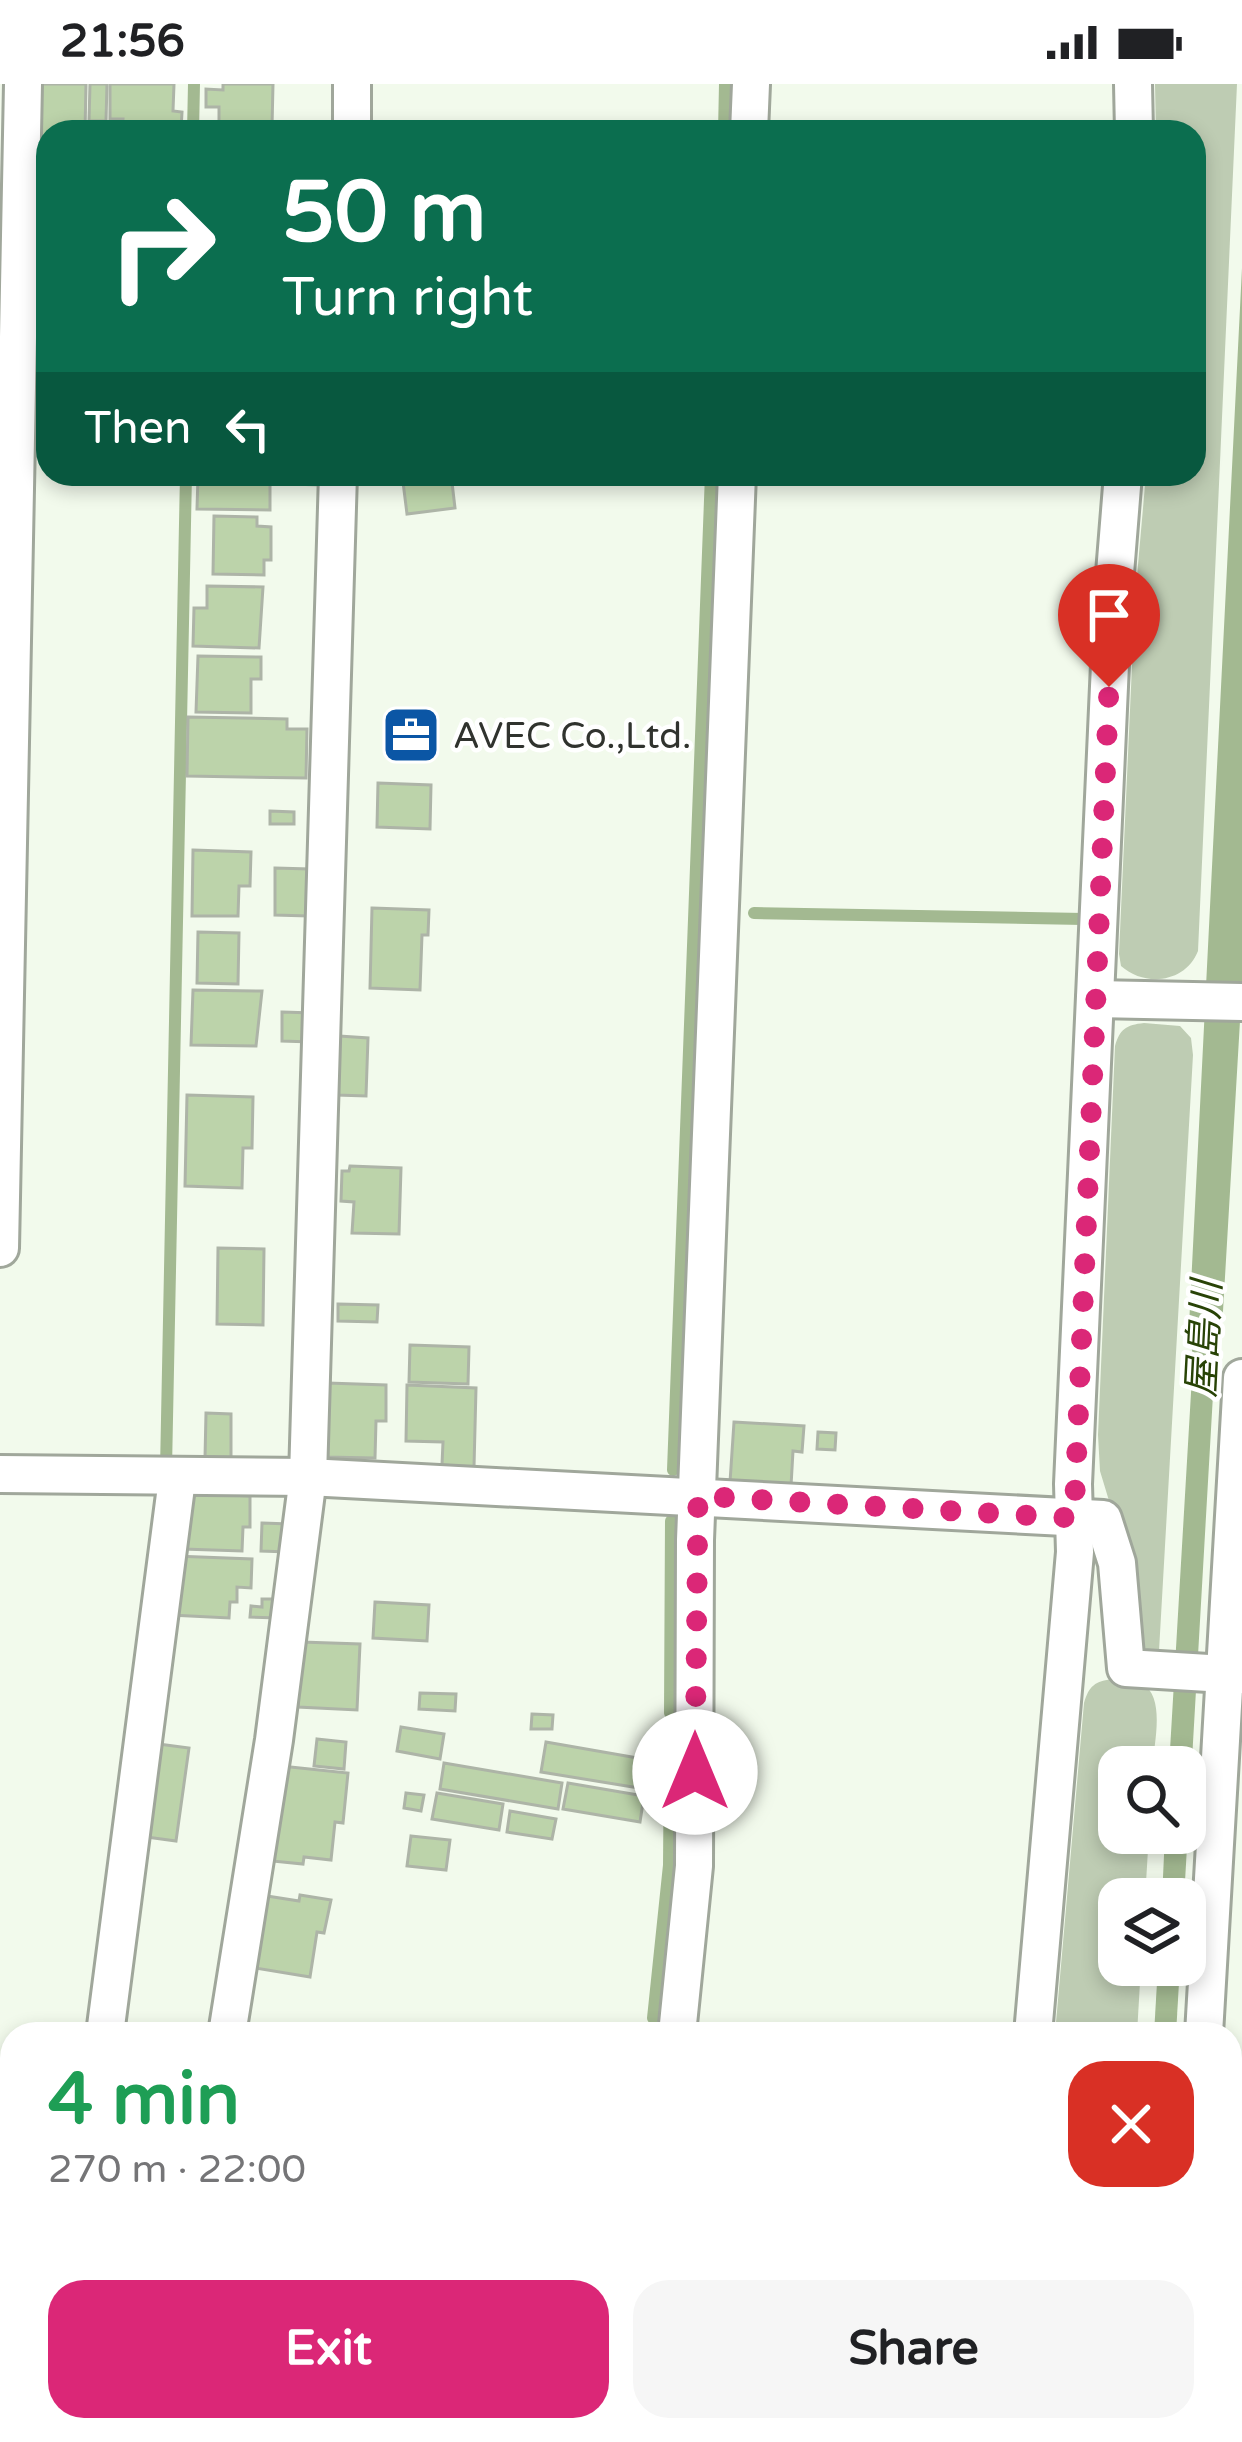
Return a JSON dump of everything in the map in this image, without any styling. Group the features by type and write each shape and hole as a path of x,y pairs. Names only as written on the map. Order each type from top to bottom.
{"street":[{"path":"0,1248 23,84"},
{"path":"352,84 352,120"},
{"path":"750,120 751,84"},
{"path":"1132,84 1134,120"},
{"path":"229,2022 274,1740 308,1477 338,486"},
{"path":"677,2022 694,1866 698,1496 737,486"},
{"path":"1034,2022 1075,1552 1095,999 1122,486"},
{"path":"1095,999 1242,1002"},
{"path":"1205,2022 1242,1378"},
{"path":"0,1474 308,1477 1103,1520 1117,1564 1126,1669 1226,1674"},
{"path":"107,2022 177,1479"}],"shaded area":[{"path":"1155,84 1237,84 1198,951 1184,970 1153,979 1121,966 1119,954 1135,599 1145,486 1206,486 1206,120 1156,120"},
{"path":"1144,1023 1180,1026 1191,1038 1193,1055 1159,1651 1144,1658 1120,1537 1100,1471 1098,1435 1115,1046 1125,1029"},
{"path":"1113,1679 1142,1684 1156,1710 1155,1746 1098,1746 1098,1854 1148,1854 1146,1878 1098,1878 1098,1986 1140,1986 1138,2022 1056,2022 1084,1703 1094,1685"}],"water":[{"name":"屋島川","path":"1242,268 1242,987 1193,1746 1170,1746 1193,1359 1189,1326"},
{"path":"1164,1854 1187,1854 1185,1878 1163,1878"},
{"path":"1157,1986 1179,1986 1177,2022 1155,2022"}],"building":[{"path":"41,84 86,84 85,120 38,120"},
{"path":"90,84 107,84 106,120 89,120"},
{"path":"110,84 174,84 173,111 182,112 182,120 110,119"},
{"path":"223,84 273,84 272,120 219,120 219,107 206,107 206,89 223,90"},
{"path":"33,283 36,328 32,328"},
{"path":"198,486 270,486 270,510 197,509"},
{"path":"404,486 452,486 455,508 407,514"},
{"path":"214,516 257,517 257,526 271,527 271,560 264,560 264,575 213,574"},
{"path":"207,586 263,587 259,648 193,646 194,608 207,608"},
{"path":"198,656 261,657 261,679 251,679 251,713 196,712"},
{"path":"388,714 434,716 430,756 387,755"},
{"path":"188,717 287,719 287,729 307,729 306,778 187,776"},
{"path":"378,783 431,785 430,829 377,827"},
{"path":"270,811 294,812 294,824 270,824"},
{"path":"193,850 251,852 250,886 239,886 238,916 192,916"},
{"path":"275,868 309,869 308,916 275,915"},
{"path":"372,908 429,910 428,935 422,935 420,990 370,988"},
{"path":"198,932 239,933 238,984 197,983"},
{"path":"193,990 262,991 256,1046 191,1045"},
{"path":"282,1012 312,1013 311,1042 282,1041"},
{"path":"339,1036 368,1038 366,1096 337,1095"},
{"path":"187,1095 253,1097 252,1148 243,1148 242,1188 185,1186"},
{"path":"350,1166 401,1168 399,1234 352,1233 354,1202 341,1201 342,1171 349,1171"},
{"path":"218,1248 264,1249 263,1325 217,1324"},
{"path":"338,1304 378,1305 377,1322 338,1321"},
{"path":"410,1345 469,1347 468,1384 409,1382"},
{"path":"327,1383 386,1385 386,1421 376,1421 375,1458 325,1457"},
{"path":"407,1385 476,1388 474,1467 442,1465 443,1442 406,1441"},
{"path":"206,1413 231,1414 231,1458 205,1458"},
{"path":"734,1422 804,1426 802,1452 793,1451 791,1486 730,1482"},
{"path":"818,1432 836,1433 835,1450 817,1449"},
{"path":"186,1493 250,1496 250,1527 243,1527 242,1551 183,1549"},
{"path":"262,1523 289,1524 288,1552 261,1551"},
{"path":"174,1556 252,1559 251,1588 237,1587 237,1602 230,1602 229,1618 171,1615"},
{"path":"262,1599 278,1599 278,1618 250,1617 251,1606 262,1607"},
{"path":"375,1602 429,1605 427,1641 373,1638"},
{"path":"301,1642 360,1644 357,1710 298,1707"},
{"path":"420,1693 456,1694 455,1711 419,1709"},
{"path":"532,1714 553,1715 552,1729 531,1729"},
{"path":"401,1727 444,1734 440,1759 397,1751"},
{"path":"317,1739 346,1742 344,1769 314,1766"},
{"path":"546,1742 649,1760 645,1789 541,1772"},
{"path":"151,1743 189,1748 176,1841 139,1836"},
{"path":"444,1763 562,1783 558,1809 440,1789"},
{"path":"281,1766 348,1773 343,1823 335,1822 331,1860 272,1861"},
{"path":"568,1783 644,1796 640,1822 563,1809"},
{"path":"406,1793 424,1795 421,1811 404,1808"},
{"path":"437,1793 503,1804 499,1830 432,1819"},
{"path":"510,1811 556,1819 552,1839 507,1832"},
{"path":"411,1836 450,1840 446,1870 407,1866"},
{"path":"300,1895 331,1900 324,1933 317,1932 310,1977 255,1968 267,1896 299,1901"}],"waterway":[{"path":"193,120 194,84"},
{"path":"724,120 725,84"},
{"path":"166,1469 186,486"},
{"path":"673,1470 711,486"},
{"path":"754,913 1084,919"},
{"path":"670,1713 671,1521"},
{"path":"653,2018 669,1865 670,1744"}],"place":[{"name":"AVEC Co.,Ltd.","path":"411,735"}],"route":[{"path":"695,1772 698,1496 1074,1518 1109,687"}]}
